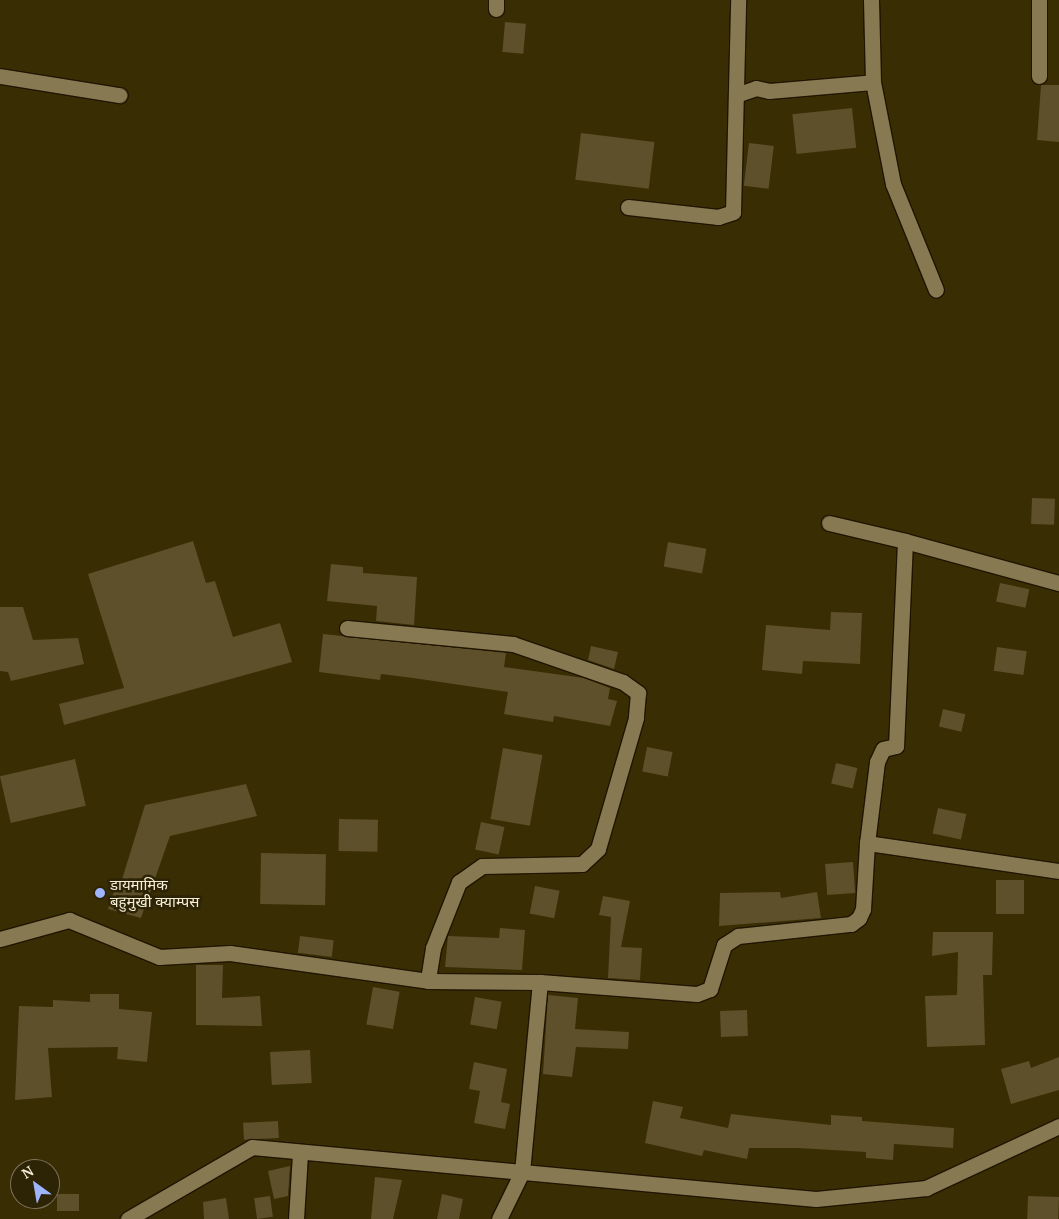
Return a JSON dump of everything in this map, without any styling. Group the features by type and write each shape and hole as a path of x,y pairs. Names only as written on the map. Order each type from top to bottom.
{"street":[{"path":"628,207 718,217 733,212 738,0"},
{"path":"871,0 873,82 893,184 936,290"},
{"path":"1039,0 1039,76"},
{"path":"0,76 119,95"},
{"path":"736,95 756,88 769,91 873,82"},
{"path":"830,523 905,541 1059,583"},
{"path":"0,939 69,920 159,957 230,953 428,981 540,982 682,993 710,989 724,945 738,936 851,924 859,918 863,910 867,843 877,762 883,749 896,746 905,541"},
{"path":"347,628 513,644 623,682 638,693 636,718 598,849 582,864 482,866 459,882 433,948 428,981"},
{"path":"867,843 1059,871"},
{"path":"499,1219 522,1172 540,982"},
{"path":"128,1219 252,1147 300,1154 420,1160 522,1172 816,1199 926,1188 1059,1126"},
{"path":"296,1219 300,1154"}],"building":[{"path":"505,22 526,24 523,54 502,52"},
{"path":"1041,85 1059,85 1059,142 1037,140"},
{"path":"852,108 856,148 797,154 792,114"},
{"path":"581,133 654,142 649,189 575,180"},
{"path":"749,143 774,146 769,189 744,186"},
{"path":"1032,498 1055,499 1054,525 1031,524"},
{"path":"193,541 206,583 215,581 233,637 280,623 292,662 64,725 59,704 124,688 88,574"},
{"path":"668,542 706,549 702,573 664,567"},
{"path":"331,564 363,567 363,573 417,577 414,625 376,621 377,606 327,601"},
{"path":"1000,583 1029,589 1025,608 996,602"},
{"path":"0,607 23,607 33,640 78,638 84,664 11,681 8,672 0,671"},
{"path":"831,612 862,613 860,664 803,661 802,674 762,670 766,625 830,630"},
{"path":"323,634 506,653 504,667 584,678 610,688 608,699 617,701 610,726 554,716 553,722 504,714 508,692 381,674 380,680 319,672"},
{"path":"591,646 618,652 614,669 588,660"},
{"path":"997,647 1027,651 1023,675 994,671"},
{"path":"943,709 965,714 961,732 939,727"},
{"path":"647,747 673,752 668,777 642,772"},
{"path":"503,748 542,755 530,826 490,819"},
{"path":"75,759 86,806 11,823 0,776"},
{"path":"836,763 857,768 853,788 831,783"},
{"path":"246,784 257,816 170,836 141,918 108,909 115,888 119,889 145,805"},
{"path":"938,808 966,814 961,839 933,833"},
{"path":"339,819 378,820 377,852 338,851"},
{"path":"481,822 504,827 499,854 475,849"},
{"path":"261,853 326,854 325,905 260,904"},
{"path":"853,862 855,893 827,895 825,864"},
{"path":"996,880 1024,880 1024,914 996,914"},
{"path":"535,886 560,891 554,918 530,913"},
{"path":"780,892 781,898 817,892 821,918 719,926 720,893"},
{"path":"603,896 630,901 621,947 642,948 640,980 608,978 611,917 599,915"},
{"path":"500,928 525,930 522,970 445,967 448,936 499,938"},
{"path":"933,932 993,932 992,975 983,975 985,1045 927,1047 925,996 957,995 958,952 932,956"},
{"path":"300,936 334,940 332,957 298,953"},
{"path":"196,965 223,965 222,998 260,996 262,1026 196,1025"},
{"path":"373,987 400,992 393,1029 366,1024"},
{"path":"90,994 119,994 119,1009 152,1012 147,1062 117,1059 118,1047 48,1048 52,1097 15,1100 19,1006 53,1007 53,1000 90,1002"},
{"path":"548,995 578,998 575,1029 629,1032 628,1049 576,1047 572,1077 543,1074"},
{"path":"475,997 502,1002 497,1029 470,1025"},
{"path":"747,1010 748,1036 721,1037 720,1011"},
{"path":"310,1050 312,1083 272,1085 270,1052"},
{"path":"1059,1057 1059,1090 1011,1104 1001,1069 1029,1061 1031,1068"},
{"path":"474,1062 507,1069 501,1102 510,1104 505,1129 474,1123 480,1091 469,1089"},
{"path":"653,1101 683,1107 680,1118 728,1128 731,1114 831,1125 831,1115 862,1117 862,1121 954,1128 953,1148 894,1144 893,1160 866,1158 866,1152 798,1148 749,1148 747,1159 704,1150 702,1156 645,1143"},
{"path":"278,1121 279,1138 244,1140 243,1123"},
{"path":"290,1166 288,1196 274,1199 268,1171"},
{"path":"375,1177 402,1180 393,1219 371,1219"},
{"path":"60,1194 79,1194 79,1211 57,1211 57,1209 60,1209"},
{"path":"442,1194 463,1199 459,1219 437,1219"},
{"path":"270,1196 273,1217 257,1219 254,1198"},
{"path":"1028,1196 1059,1197 1058,1219 1027,1219"},
{"path":"226,1198 229,1219 204,1219 203,1202"}],"place":[{"name":"डायमामिक बहुमुखी क्याम्पस","path":"100,893"}]}
